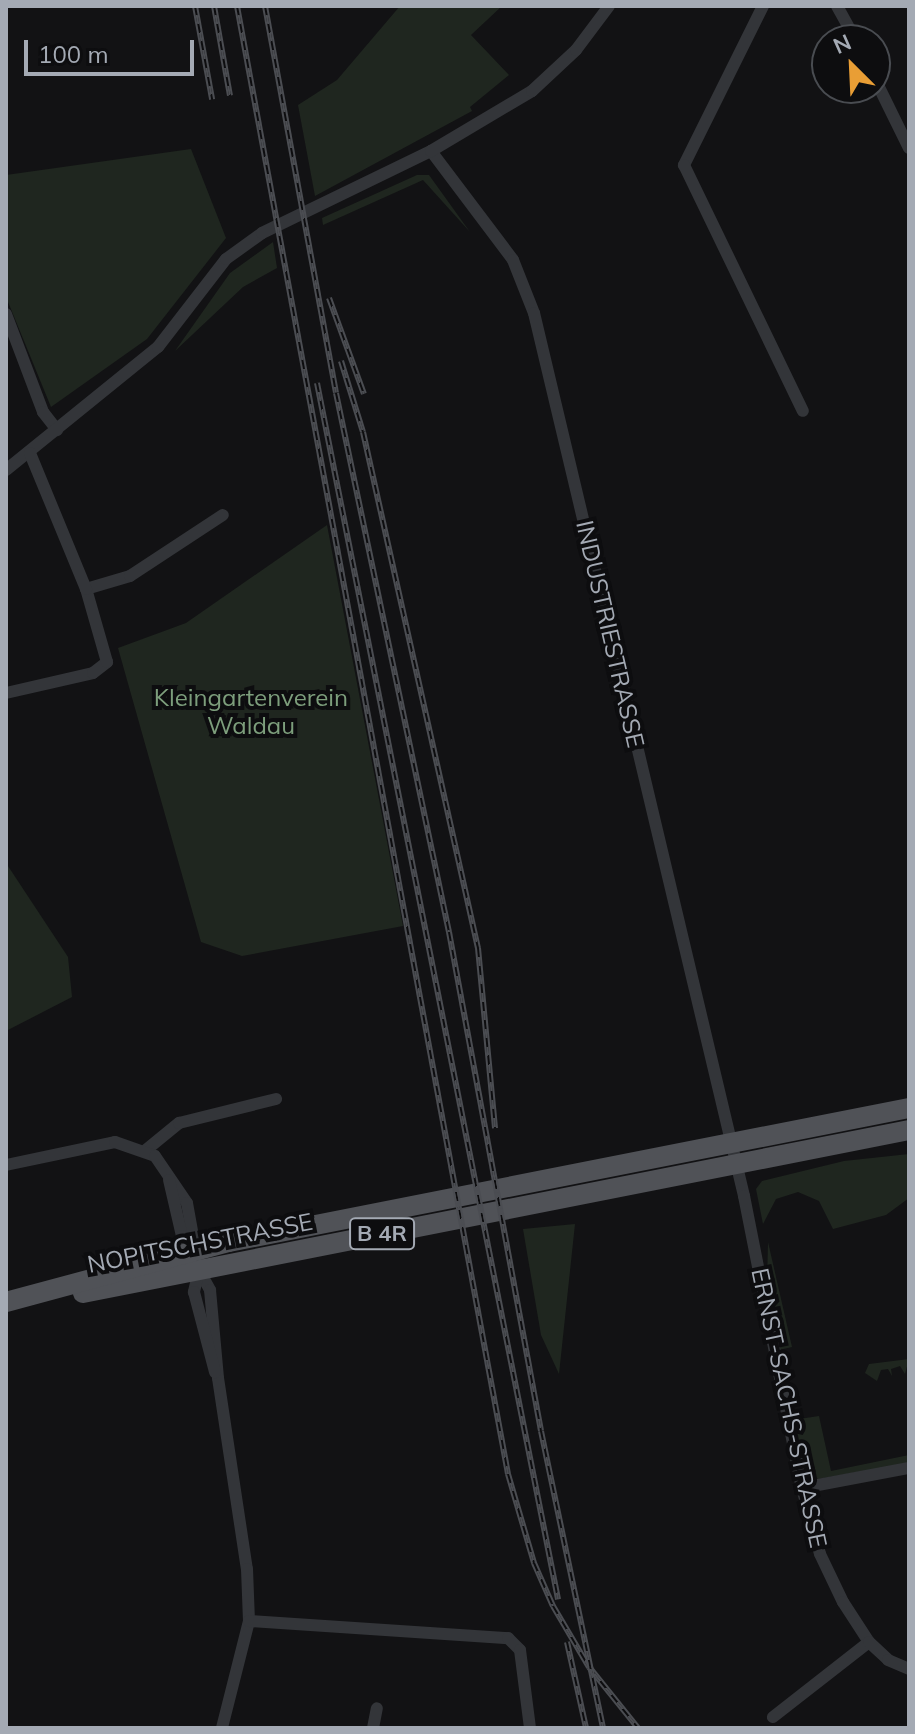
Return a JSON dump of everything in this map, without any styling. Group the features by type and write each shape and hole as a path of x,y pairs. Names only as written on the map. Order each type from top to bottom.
{"main road":[{"name":"NOPITSCHSTRASSE","path":"732,1154 839,1122 909,1108"},
{"path":"838,1143 832,1136 839,1122"},
{"name":"NOPITSCHSTRASSE","path":"6,1302 197,1260 732,1154 838,1143 909,1130"},
{"name":"NOPITSCHSTRASSE","path":"6,1314 197,1260"}],"street":[{"path":"6,470 158,347 226,259 262,233 431,151 532,91 570,57 609,6"},
{"path":"763,6 684,160 689,181 803,411"},
{"path":"837,6 847,24"},
{"path":"887,104 909,148"},
{"name":"INDUSTRIESTRASSE","path":"431,151 513,260 534,313 732,1154"},
{"path":"6,314 43,412 57,430"},
{"path":"6,693 93,673 107,662 86,589 30,453"},
{"path":"86,589 130,576 223,515"},
{"path":"146,1150 179,1123 276,1099"},
{"path":"6,1165 102,1142 146,1150 161,1163 176,1201 182,1236 210,1290 218,1378 241,1512 249,1621 222,1728"},
{"name":"ERNST-SACHS-STRASSE","path":"732,1154 802,1488 820,1554 843,1602 869,1642 888,1660 909,1669"},
{"path":"802,1488 909,1468"},
{"path":"249,1621 508,1638 520,1650 530,1728"},
{"path":"773,1717 869,1642"},
{"path":"373,1728 377,1708"}],"green space":[{"path":"400,6 502,6 471,35 509,75 470,107 472,111 315,196 298,105 337,80"},
{"path":"191,149 226,238 147,339 51,407 6,297 6,175"},
{"path":"417,175 429,175 470,232 423,180 323,225 322,218"},
{"path":"273,242 277,268 243,287 175,351 230,273"},
{"name":"Kleingartenverein Waldau","path":"327,525 403,926 242,956 201,942 118,648 186,623"},
{"path":"6,863 68,957 72,997 6,1031"},
{"path":"909,1154 909,1198 886,1215 833,1229 819,1201 798,1192 776,1199 763,1224 756,1189 762,1181 844,1161"},
{"path":"575,1224 559,1374 541,1335 523,1229"},
{"path":"768,1242 792,1347 779,1350 767,1285"},
{"path":"909,1359 905,1374 900,1366 891,1369 892,1376 888,1369 881,1370 877,1381 865,1373 869,1364"},
{"path":"796,1411 799,1419 819,1416 831,1471 909,1455 909,1463 818,1479 803,1466 793,1416"}],"railway":[{"path":"195,6 212,99"},
{"path":"214,6 230,96"},
{"path":"237,6 508,1474 534,1563 553,1606 589,1667 638,1728"},
{"path":"265,6 336,393 449,932 541,1431 603,1728"},
{"path":"329,298 364,394"},
{"path":"341,361 363,432 478,948 495,1128"},
{"path":"317,383 558,1599"},
{"path":"567,1642 586,1728"}]}
